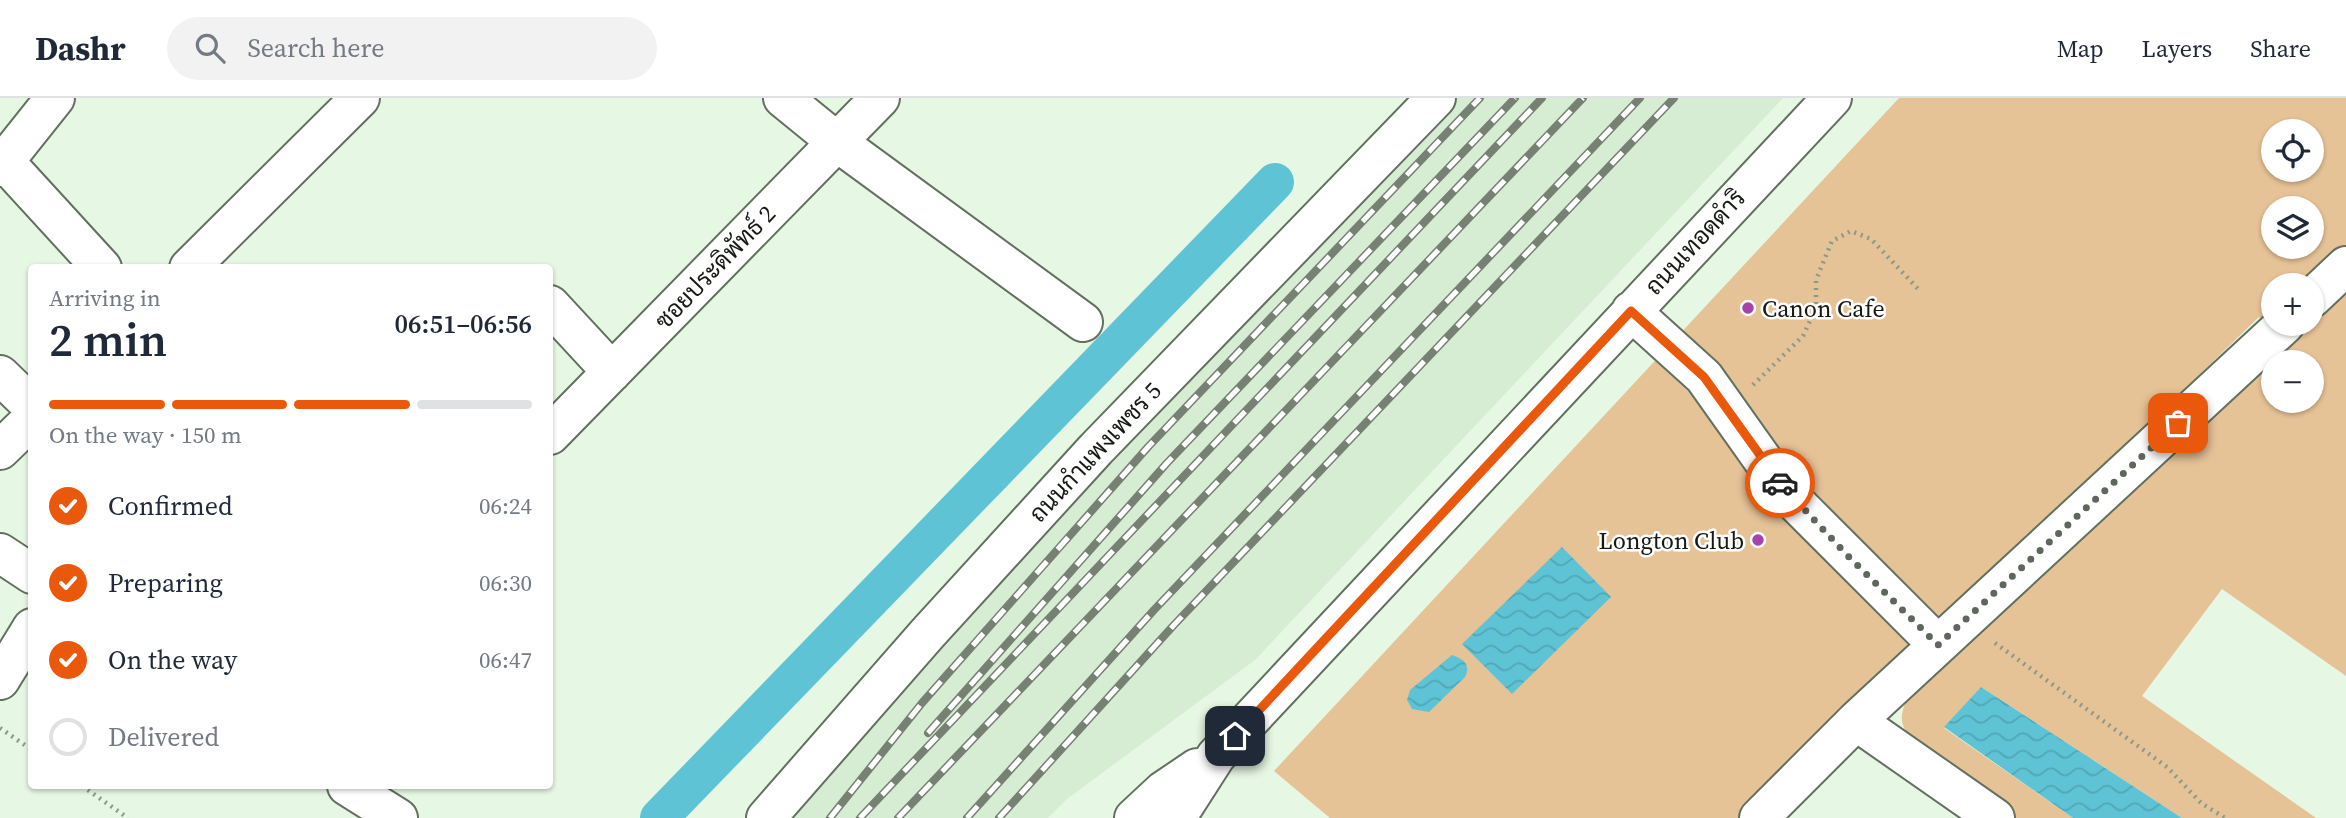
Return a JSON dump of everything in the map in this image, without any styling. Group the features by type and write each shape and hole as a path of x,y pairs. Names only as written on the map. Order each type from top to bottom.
{"street":[{"path":"55,98 2,164 98,264"},
{"path":"193,264 360,98"},
{"path":"783,98 837,142 1083,322"},
{"name":"ซอยประดิพัทธ์ 2","path":"553,432 880,98"},
{"name":"ถนนกำแพงเพชร 5","path":"765,818 928,633 1096,449 1436,98"},
{"name":"ถนนเทอดดำริ","path":"1174,818 1216,756 1832,98"},
{"path":"2324,287 2346,266"},
{"path":"553,308 612,372"},
{"path":"1631,311 1704,377 1787,494 1951,633"},
{"path":"1759,818 1856,721 2272,336"},
{"path":"0,375 28,402"},
{"path":"0,450 28,423"},
{"path":"0,553 28,570"},
{"path":"0,680 28,634"},
{"path":"1856,721 1995,818"},
{"name":"ถนนเทอดดำริ","path":"1134,818 1163,791 1216,756"},
{"path":"352,789 398,818"}],"path":[{"path":"1727,410 1803,336 1816,307 1816,280 1832,241 1851,231 1871,239 1920,291"},
{"path":"1951,633 2167,767 2201,803 2225,818"},
{"path":"0,728 28,747"},
{"path":"86,789 128,818"}],"shaded area":[{"path":"1454,98 1783,98 1255,660 1067,799 1048,818 776,818 1198,367"},
{"name":"Longton Club","path":"1899,98 2346,98 2346,248 2318,273 2261,273 2261,319 2259,317 1741,818 1330,818 1274,771"},
{"path":"2346,275 2346,676 2222,589 2142,696 2316,818 2182,818 1981,687 1944,728 2073,818 2016,818 1912,740 1902,722 1909,693 2261,357 2261,413 2324,413 2324,350 2268,350 2282,336 2324,336 2324,296"}],"water":[{"path":"1562,547 1611,597 1512,694 1462,644"},
{"path":"1452,655 1465,663 1465,677 1429,712 1412,709 1407,700 1410,690"},
{"path":"1981,687 2182,818 2073,818 1944,727"}],"waterway":[{"path":"659,818 1275,182"}],"railway":[{"path":"830,818 922,703 1148,447 1480,98"},
{"path":"928,733 1167,463 1515,98"},
{"path":"860,818 1542,98"},
{"path":"898,818 1583,98"},
{"path":"967,818 1154,610 1640,98"},
{"path":"999,818 1173,626 1674,98"}],"way so far":[{"path":"1780,483 1787,494 1938,645 2178,423"}],"place":[{"name":"Canon Cafe","path":"1748,308"},
{"name":"Longton Club","path":"1758,540"}],"route":[{"path":"1235,736 1631,311 1704,377 1780,483"}]}
